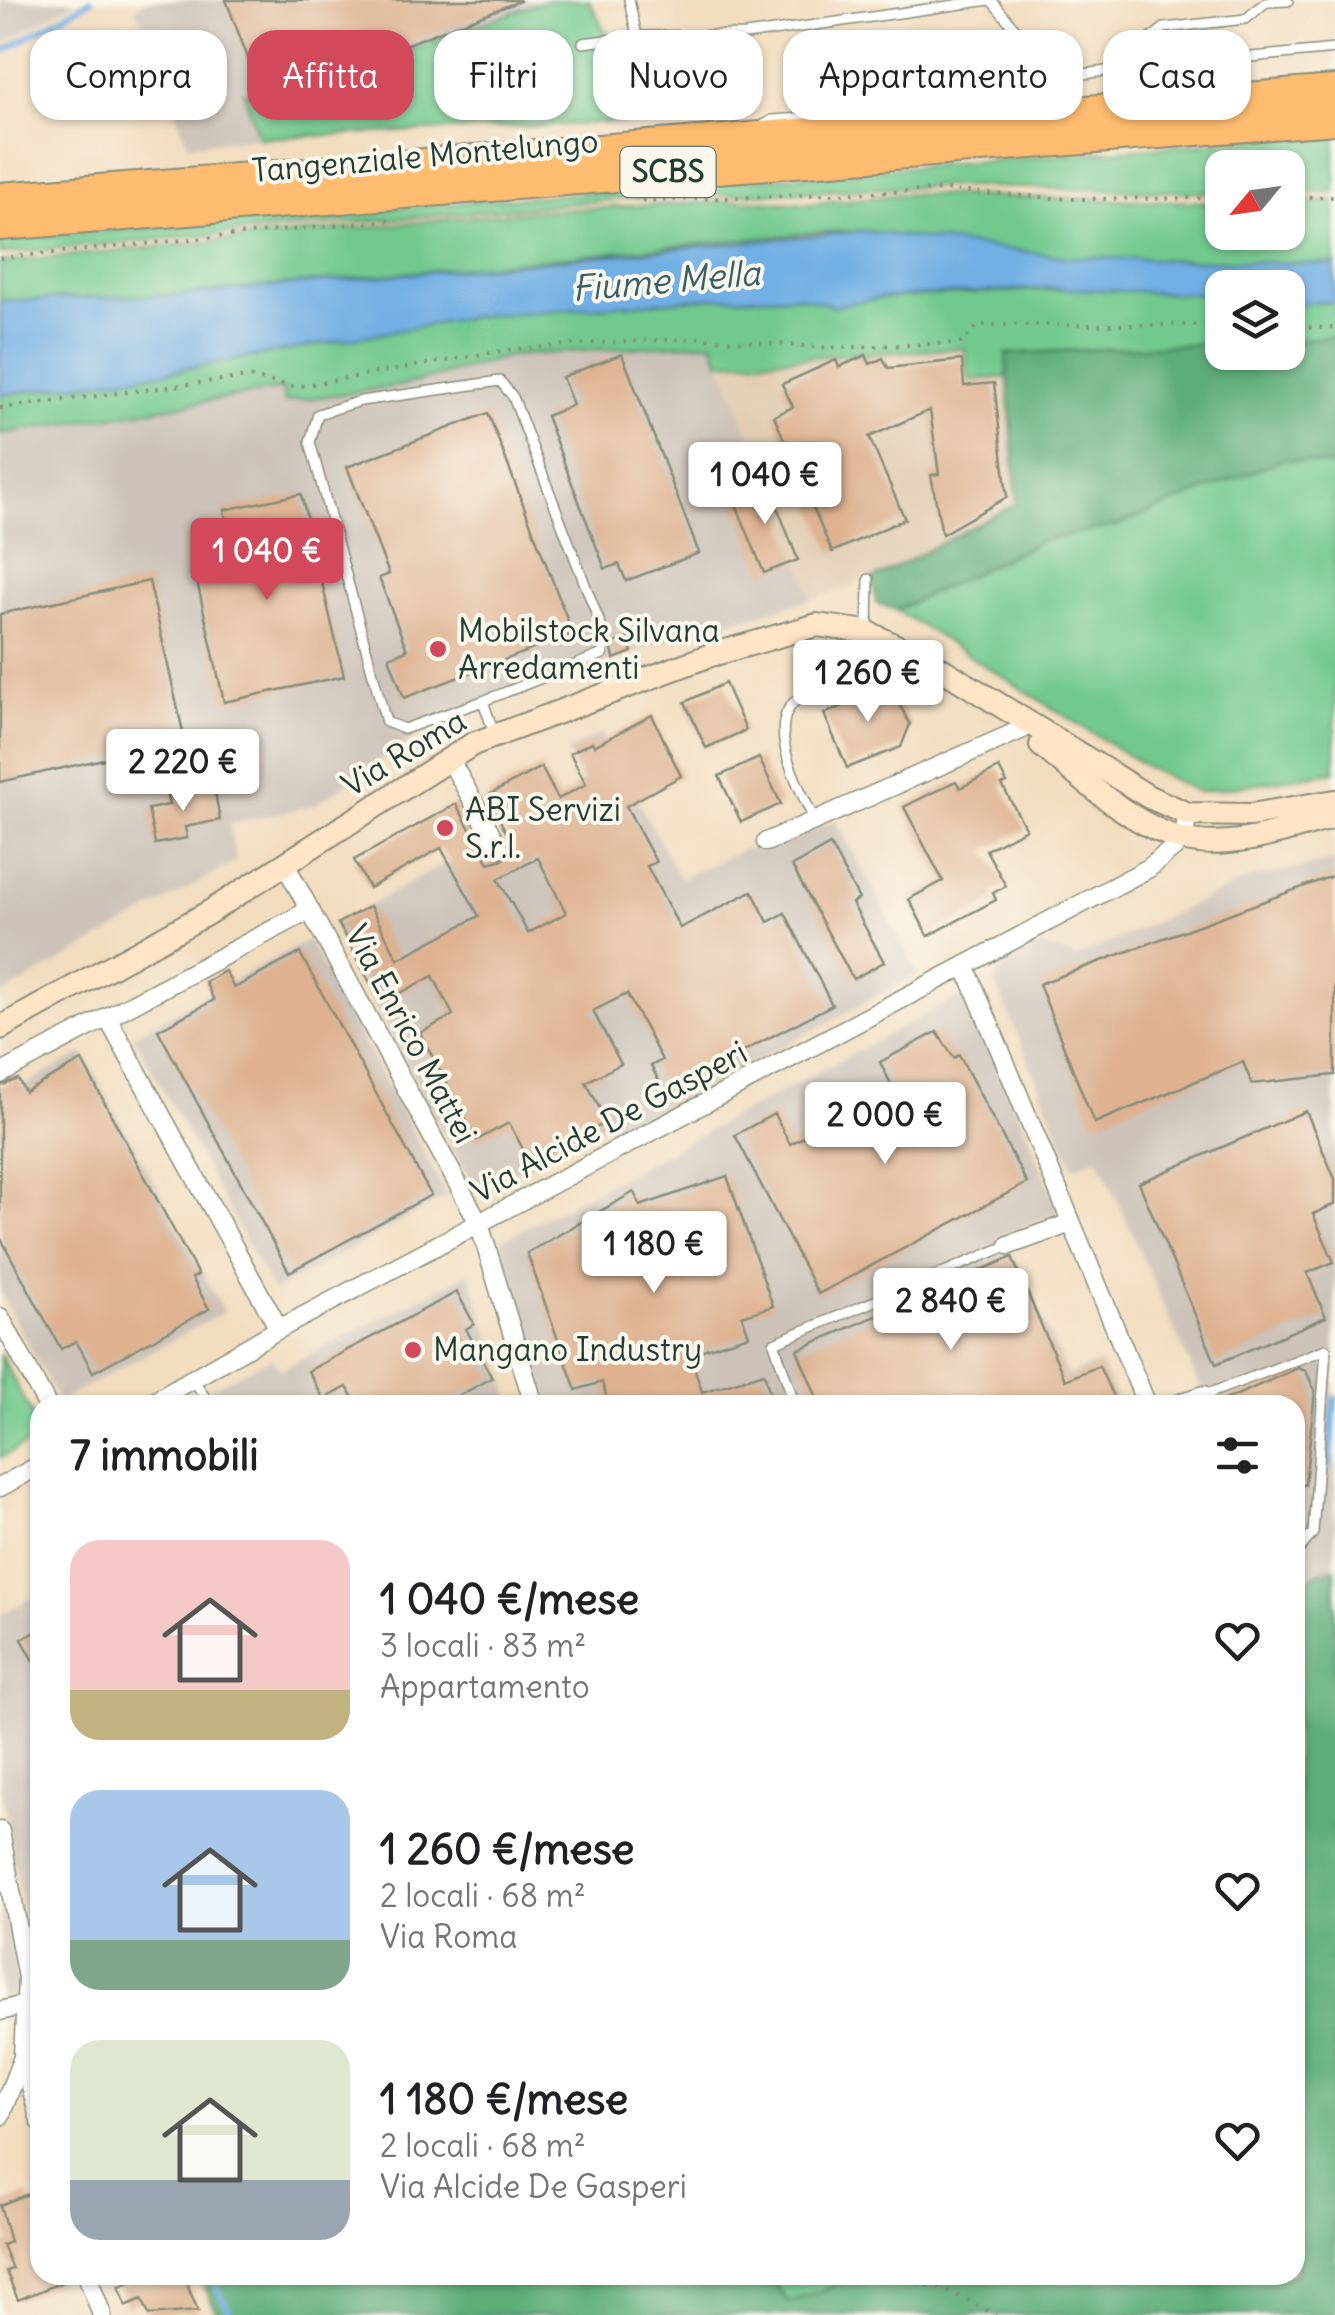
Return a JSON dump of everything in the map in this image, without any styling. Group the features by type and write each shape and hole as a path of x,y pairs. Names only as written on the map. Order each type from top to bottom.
{"highway":[{"name":"Tangenziale Montelungo","path":"0,198 1335,91"},
{"name":"Tangenziale Montelungo","path":"0,225 1335,119"}],"street":[{"name":"Via Roma","path":"0,1028 286,866 449,758 495,736 708,656 817,625 867,632 982,694 1149,797 1188,814 1251,815 1335,800"},
{"name":"Via Roma","path":"982,694 1110,800 1183,840"},
{"path":"766,842 1023,729"},
{"path":"449,758 500,848"},
{"path":"1188,814 1183,840 1268,835 1335,817"},
{"name":"Via Alcide De Gasperi","path":"203,1395 279,1329 966,968 1158,862 1183,840"},
{"name":"Via Enrico Mattei","path":"286,866 479,1223 531,1395"},
{"path":"0,1074 310,910"},
{"path":"966,968 1143,1395"},
{"path":"108,1017 279,1329"},
{"path":"1009,1245 1072,1223"},
{"path":"0,1317 42,1395"},
{"path":"0,1487 30,1470"},
{"path":"0,1831 28,2004 23,2056 0,2116"},
{"path":"0,2011 28,2004"},
{"path":"23,2056 30,2083"},
{"path":"91,2285 102,2315"}],"lane":[{"path":"629,0 636,30"},
{"path":"763,33 990,0 1016,30"},
{"path":"1162,30 1246,19 1266,2 1288,0"},
{"path":"583,43 593,42"},
{"path":"1251,57 1335,49"},
{"path":"736,139 772,120 783,119"},
{"path":"500,381 512,397 603,630 603,654 483,701 404,729 386,722 310,442 318,414 334,406 500,381"},
{"path":"867,632 869,579"},
{"path":"814,821 786,748 788,710 798,698 859,672"},
{"path":"483,701 495,736"},
{"path":"792,1395 774,1343 1009,1245"},
{"path":"1204,1395 1326,1349 1313,1533 1305,1542"}],"path":[{"path":"640,201 942,190 1067,199 1205,198"},
{"path":"1305,197 1335,196"},
{"path":"0,258 394,220"},
{"path":"0,408 247,376 295,387 507,350 578,344 700,338 848,348 961,343 979,326 1205,325"},
{"path":"1305,327 1335,328"},
{"path":"925,2285 951,2292 996,2315"}],"shaded area":[{"path":"0,0 77,0 0,45"},
{"path":"148,0 546,0 464,30 434,30 434,41 414,49 414,30 247,30 247,120 253,120 259,138 188,144 179,120 227,120 227,30 144,30 135,8"},
{"path":"713,342 813,598 638,650 442,718 315,805 229,824 236,861 0,996 0,434 283,389 286,402 405,385 510,356"},
{"path":"966,348 970,380 1007,377 1017,503 873,579 856,580 855,586 813,598 720,362"},
{"path":"601,733 680,879 744,849 767,850 836,820 918,974 616,1136 607,1123 477,1193 332,925 491,839 499,852 583,807 574,788 583,782 567,752"},
{"path":"1335,861 1335,1350 1326,1465 1334,1467 1335,1456 1335,1568 1305,1582 1305,1395 1204,1395 1098,1157 1074,1167 995,982 1006,963 1042,946 1076,958 1251,878"},
{"path":"308,940 447,1196 273,1291 133,1035"},
{"path":"959,997 972,1004 1060,1211 1005,1236 1068,1376 1100,1362 1115,1395 547,1395 501,1241"},
{"path":"83,1053 224,1312 70,1395 56,1395 0,1292 0,1099"},
{"name":"Mangano Industry","path":"469,1273 510,1395 198,1395 272,1357 280,1370"},
{"path":"30,1598 30,1958 0,1780 0,1615"},
{"path":"2,1895 18,1984 11,1995 0,1998"}],"green space":[{"path":"546,0 589,0 605,30 593,30 593,120 652,121 259,138 253,120 414,120 414,49 434,41 434,120 573,120 573,30 464,30"},
{"path":"1335,133 1335,193 1305,193 1305,150 1205,150 1205,193 950,186 621,199 0,254 0,239"},
{"path":"903,194 1205,202 1205,250 1305,250 1305,202 1335,201 1335,264 1067,257 864,231 820,232 182,295 0,301 0,262 532,211 750,200 805,204"},
{"path":"1100,287 1205,294 1205,344 1007,354 1007,377 969,380 965,348 720,362 713,342 510,356 405,385 285,402 282,389 0,434 0,395 167,372 477,316 707,298 799,296 834,306 879,298"},
{"path":"1335,302 1335,337 1305,339 1305,303"},
{"path":"1335,337 1335,466 1283,459 1118,525 1043,540 896,610 876,603 873,579 1017,503 1006,354 1205,344 1205,370 1305,370 1305,339"},
{"path":"1283,459 1335,466 1335,772 1198,792 1145,766 896,610 1043,540 1118,525"},
{"path":"0,1354 30,1411 30,1442 0,1458"},
{"path":"1335,1568 1335,2315 218,2315 204,2285 775,2285 788,2301 835,2285 1305,2285 1305,1582"},
{"path":"775,2285 835,2285 809,2296 788,2301"}],"water":[{"name":"Fiume Mella","path":"864,231 1067,257 1335,264 1335,302 1305,303 1305,270 1205,270 1205,294 1051,288 879,298 834,306 799,296 707,298 477,316 167,372 0,395 0,301 182,295"}],"building":[{"path":"226,0 520,1 444,30 434,30 434,34 414,41 414,30 247,30 247,55"},
{"path":"622,354 699,553 626,581 619,564 605,569 546,416 573,405 562,377"},
{"path":"866,355 870,364 883,358 888,368 962,360 964,386 994,383 1007,497 942,534 931,475 939,474 930,410 869,437 905,519 832,552 774,416 793,407 782,384 836,360 839,367"},
{"path":"488,413 573,634 404,698 389,657 407,650 379,578 389,574 347,467"},
{"path":"767,481 798,560 764,573 735,502 739,501 736,493"},
{"path":"301,494 344,676 224,702 192,559 232,550 224,510"},
{"path":"149,581 185,741 0,782 0,614"},
{"path":"627,638 632,652 614,659 611,644"},
{"path":"874,682 877,691 895,697 910,724 901,747 847,768 824,714 847,704 849,693"},
{"path":"725,683 746,730 706,748 685,702"},
{"path":"652,715 681,776 626,806 656,862 647,866 680,928 752,891 768,922 785,913 832,1005 665,1092 651,1066 662,1060 627,994 593,1011 621,1064 586,1082 607,1122 530,1162 509,1123 477,1140 420,1033 453,1015 433,976 381,1003 338,923 370,906 398,959 479,916 441,848 369,888 354,860 456,804 489,863 504,859 515,849 487,796 541,767 558,799 586,784 570,753 592,742 594,746","holes":["538,858 566,913 528,933 498,879"]},
{"path":"759,758 781,804 741,822 719,776"},
{"path":"999,768 1007,783 1002,785 1026,829 986,850 1006,886 993,893 996,900 928,936 909,899 943,881 904,807 956,781 960,788"},
{"path":"214,787 220,820 185,827 187,838 155,844 148,809 169,805 167,796"},
{"path":"830,845 859,899 852,903 884,962 853,979 792,866"},
{"path":"1335,875 1335,1075 1252,1084 1243,1062 1094,1123 1039,984"},
{"path":"300,953 431,1195 289,1272 158,1030 214,1000 205,982 225,971 234,988"},
{"path":"937,1032 954,1058 959,1055 1027,1183 818,1294 735,1135 774,1114 790,1144 894,1090 880,1062"},
{"path":"82,1061 198,1275 192,1278 209,1309 93,1372 76,1341 61,1349 0,1237 0,1086 18,1079 25,1092"},
{"path":"1306,1111 1335,1179 1335,1204 1313,1214 1334,1262 1307,1273 1326,1317 1216,1364 1139,1183"},
{"path":"727,1176 773,1306 742,1316 749,1335 690,1354 702,1392 764,1373 770,1395 606,1395 602,1382 576,1390 527,1253 634,1192 640,1206"},
{"path":"1012,1257 1065,1380 1099,1366 1112,1395 816,1395 797,1350"},
{"name":"Mangano Industry","path":"457,1292 474,1324 466,1329 492,1378 460,1395 351,1395 347,1387 332,1395 322,1395 308,1371"},
{"path":"1298,1368 1306,1371 1315,1391 1305,1485 1305,1395 1237,1395"},
{"path":"30,1635 30,1654 22,1639"},
{"path":"28,2194 30,2285 55,2285 18,2300 6,2271 12,2269 2,2245 10,2242 0,2205"},
{"path":"187,2285 198,2311 149,2315 142,2299 126,2306 119,2287"}],"waterway":[{"path":"0,53 91,0"},
{"path":"1330,1465 1335,1398"},
{"path":"216,2285 231,2315"}],"place":[{"name":"Mobilstock Silvana Arredamenti","path":"438,649"},
{"name":"ABI Servizi S.r.l.","path":"445,828"},
{"name":"Mangano Industry","path":"413,1350"}]}
